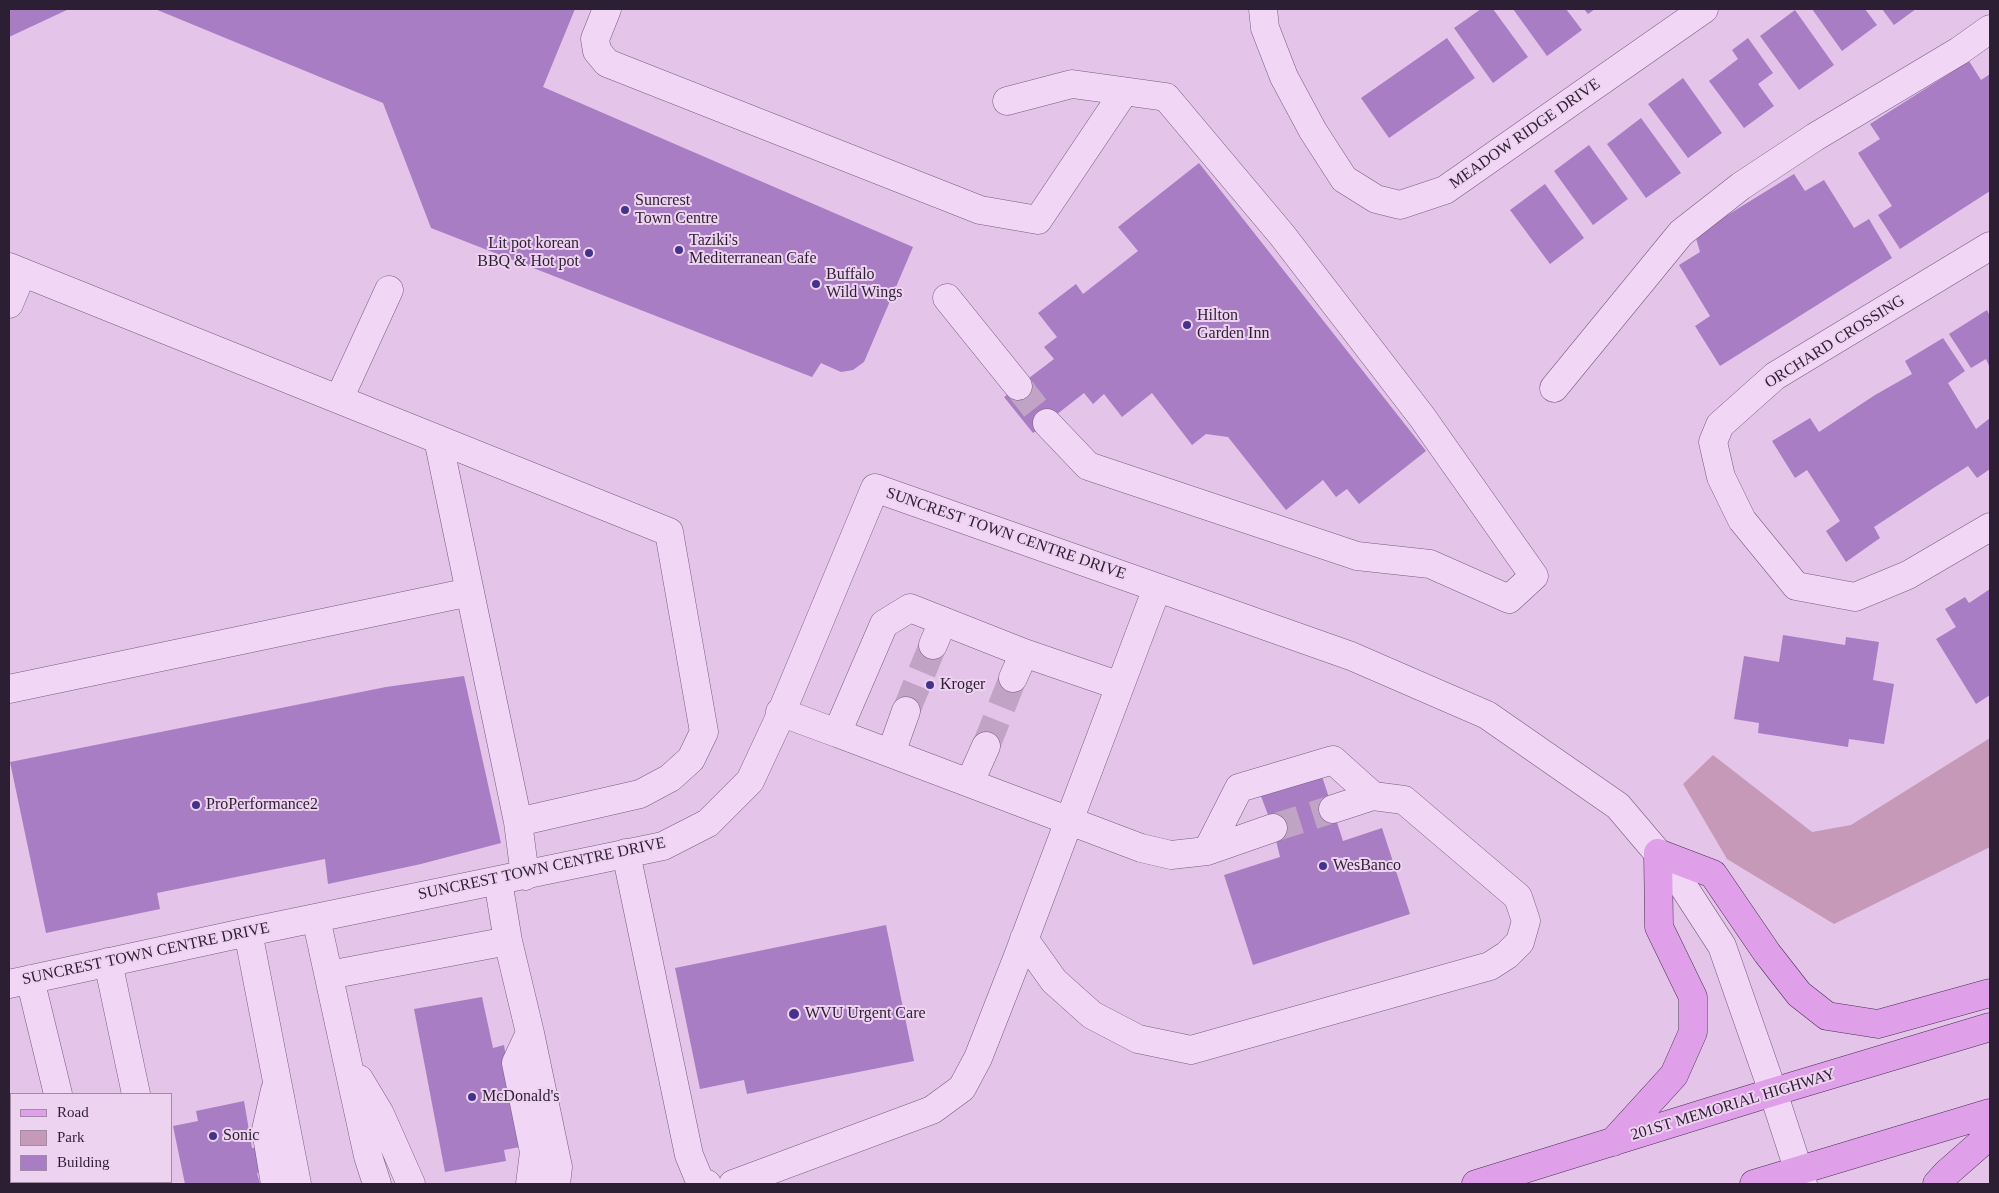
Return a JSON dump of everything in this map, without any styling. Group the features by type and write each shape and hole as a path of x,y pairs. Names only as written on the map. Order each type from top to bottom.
{"main road":[{"path":"1613,1142 1674,1075 1693,1032 1693,997 1659,927 1658,853 1712,874 1799,994 1827,1016 1878,1024 1990,993"},
{"name":"201ST MEMORIAL HIGHWAY","path":"1476,1184 1990,1027"},
{"path":"1754,1184 1801,1177 1990,1113"},
{"path":"1937,1184 1946,1173 1990,1135"}],"street":[{"path":"607,9 594,39 597,52 607,63 980,210 1038,220 1124,92"},
{"name":"MEADOW RIDGE DRIVE","path":"1263,9 1265,28 1284,77 1313,131 1344,179 1376,199 1400,206 1445,190 1704,9"},
{"path":"1554,388 1681,233 1741,186 1807,143 1959,51 1990,29"},
{"path":"1007,101 1072,84 1166,98 1282,235 1422,417 1534,576 1509,599 1430,564 1357,556 1088,466 1047,422"},
{"name":"ORCHARD CROSSING","path":"1990,246 1775,376 1720,425 1713,442 1721,477 1742,520 1796,586 1855,597 1908,576 1990,527"},
{"path":"9,304 15,270 669,532 704,732 691,760 670,778 640,794 518,822"},
{"path":"338,399 390,290"},
{"path":"947,298 1018,386"},
{"path":"438,439 518,822 525,876"},
{"name":"SUNCREST TOWN CENTRE DRIVE","path":"20,981 663,846 708,822 750,781 875,488 1351,656 1487,715 1618,806 1674,872 1722,946 1801,1177"},
{"path":"733,1184 932,1110 962,1088 978,1058 1157,588"},
{"path":"9,689 470,592"},
{"path":"837,733 884,624 910,608 938,633 1024,653 1120,686"},
{"path":"1013,678 1024,653"},
{"path":"891,753 906,711"},
{"path":"780,712 1141,848 1171,855 1208,850 1273,828"},
{"path":"970,782 986,746"},
{"path":"1208,850 1239,788 1333,760 1373,796"},
{"path":"1024,939 1054,981 1092,1016 1138,1039 1191,1050 1490,966 1507,955 1520,942 1526,921 1518,897 1404,800 1373,796 1333,808"},
{"path":"626,854 689,1155 701,1184 707,1184"},
{"path":"498,881 508,940 558,1167 556,1184"},
{"path":"316,918 368,1156 377,1184"},
{"path":"248,932 297,1184"},
{"path":"329,975 508,940"},
{"path":"108,962 136,1093"},
{"path":"20,981 58,1093"},
{"path":"530,1033 516,1063 534,1152 530,1184"},
{"path":"348,1063 380,1114 406,1174 427,1184"},
{"path":"275,1184 266,1130 277,1081"}],"green space":[{"path":"1990,738 1990,847 1834,924 1727,859 1683,784 1713,755 1812,832 1851,825"}],"building":[{"path":"9,9 69,9 9,37"},
{"name":"Suncrest Town Centre","path":"155,9 575,9 543,87 913,247 864,362 853,370 841,372 821,363 812,377 431,228 383,103"},
{"path":"1481,9 1493,9 1528,57 1493,83 1454,28"},
{"path":"1513,9 1566,9 1582,30 1547,56"},
{"path":"1584,9 1595,9 1588,14"},
{"path":"1812,9 1865,9 1877,25 1842,51"},
{"path":"1882,9 1916,9 1894,25"},
{"path":"1795,10 1834,65 1799,90 1760,36"},
{"path":"1447,38 1475,78 1389,138 1361,98"},
{"path":"1748,38 1773,73 1758,84 1774,106 1744,128 1709,81 1738,59 1732,50"},
{"path":"1969,61 1981,80 1990,74 1990,191 1900,249 1878,215 1892,206 1858,153 1880,139 1870,124"},
{"path":"1683,78 1722,133 1688,158 1648,104"},
{"path":"1641,118 1681,173 1646,198 1607,144"},
{"path":"1589,145 1628,199 1593,225 1554,171"},
{"name":"Hilton Garden Inn","path":"1199,163 1426,451 1359,504 1347,489 1336,497 1323,480 1286,510 1228,437 1206,434 1192,445 1152,393 1122,417 1104,394 1093,404 1084,393 1033,433 1004,397 1054,359 1044,347 1057,337 1038,313 1076,284 1083,294 1138,251 1118,227"},
{"path":"1794,174 1805,191 1824,180 1854,228 1869,219 1892,258 1720,366 1695,326 1710,316 1679,265 1700,252 1695,235"},
{"path":"1545,184 1584,238 1550,264 1510,210"},
{"path":"1987,310 1990,316 1990,368 1986,359 1971,368 1949,334"},
{"path":"1943,338 1965,371 1948,383 1976,429 1990,418 1990,469 1977,478 1968,466 1935,487 1874,527 1880,538 1846,562 1826,531 1840,521 1807,470 1795,478 1772,441 1810,418 1819,432 1875,395 1912,374 1905,361"},
{"path":"1990,589 1990,695 1976,704 1936,639 1956,627 1945,609 1965,597 1969,603"},
{"path":"1783,635 1845,645 1846,637 1879,642 1873,680 1894,684 1884,744 1849,739 1848,747 1758,733 1759,723 1734,719 1744,656 1779,662"},
{"path":"464,676 501,843 421,864 328,884 325,859 157,893 160,909 46,933 10,762 386,687"},
{"name":"WesBanco","path":"1320,770 1343,841 1382,828 1410,914 1253,965 1224,875 1280,857 1273,828 1259,791"},
{"name":"WVU Urgent Care","path":"886,925 914,1061 747,1094 744,1080 700,1089 675,968"},
{"name":"McDonald's","path":"482,997 493,1048 504,1045 520,1147 504,1150 506,1161 445,1172 414,1009"},
{"name":"Sonic","path":"244,1101 252,1148 261,1147 266,1170 257,1173 260,1184 185,1184 173,1126 198,1121 196,1111"},
{"path":"9,1110 10,1183 69,1184 9,1184"}],"tunnel":[{"path":"1018,386 1047,423"},
{"path":"906,711 933,645"},
{"path":"986,746 1013,678"},
{"path":"1273,828 1333,809"}],"place":[{"name":"Suncrest Town Centre","path":"625,210"},
{"name":"Taziki's Mediterranean Cafe","path":"679,250"},
{"name":"Lit pot korean BBQ & Hot pot","path":"589,253"},
{"name":"Buffalo Wild Wings","path":"816,284"},
{"name":"Hilton Garden Inn","path":"1187,325"},
{"name":"Kroger","path":"930,685"},
{"name":"ProPerformance2","path":"196,805"},
{"name":"WesBanco","path":"1323,866"},
{"name":"WVU Urgent Care","path":"794,1014"},
{"name":"McDonald's","path":"472,1097"},
{"name":"Sonic","path":"213,1136"}]}
